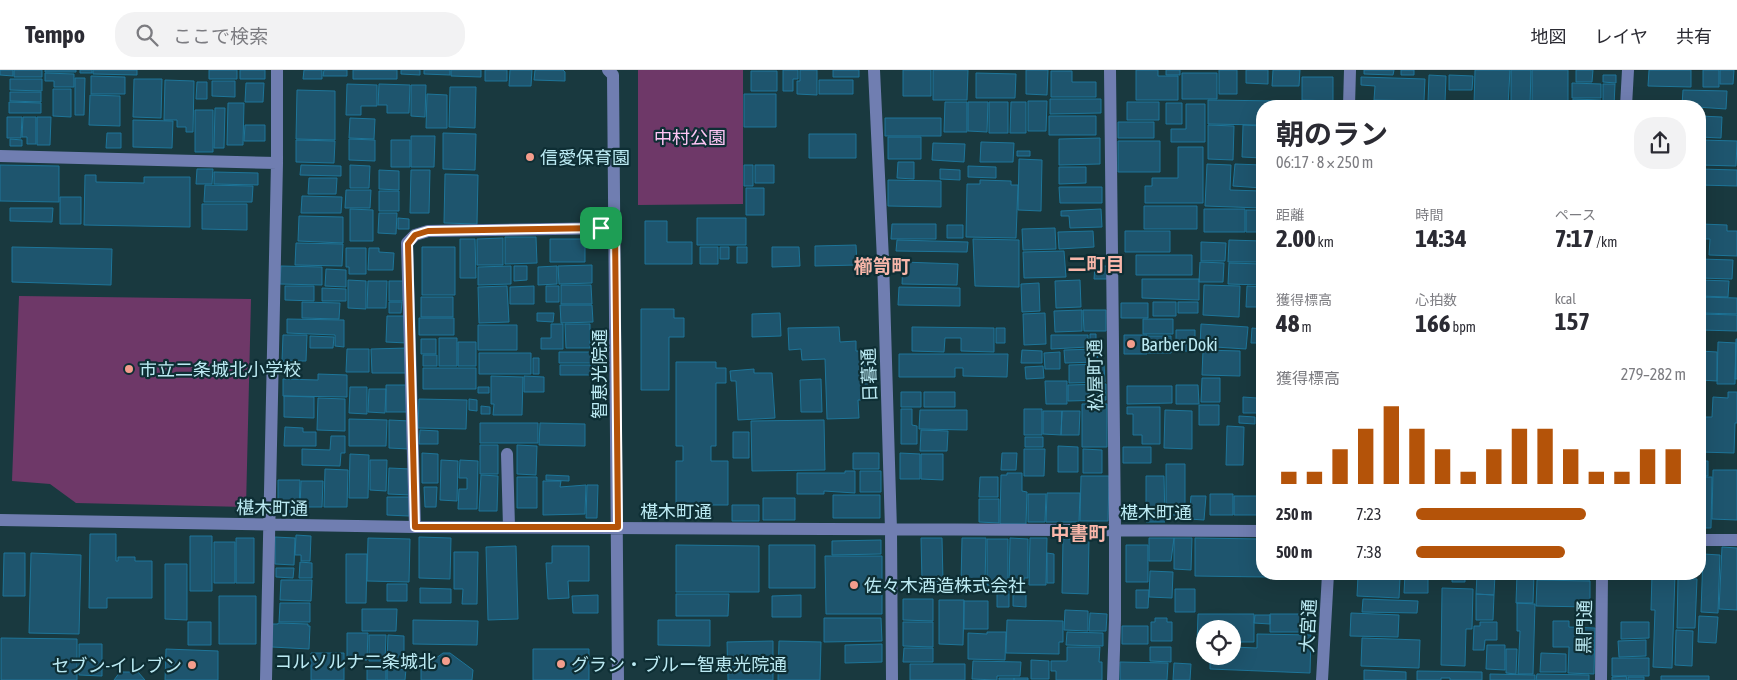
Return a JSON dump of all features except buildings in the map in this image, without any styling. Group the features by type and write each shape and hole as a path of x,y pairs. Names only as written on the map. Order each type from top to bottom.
{"street":[{"path":"266,680 277,163 277,70"},
{"name":"日暮通","path":"874,70 883,270 891,530 892,680"},
{"name":"松屋町通","path":"1110,70 1115,530 1113,680"},
{"path":"1349,100 1350,70"},
{"path":"1626,100 1628,70"},
{"name":"智恵光院通","path":"611,72 615,228 618,680"},
{"path":"0,156 277,163"},
{"path":"415,527 408,244 415,235 428,231 615,228"},
{"path":"508,454 509,527"},
{"name":"椹木町通","path":"0,520 269,526 1256,531"},
{"path":"1706,540 1737,540"},
{"name":"大宮通","path":"1322,680 1328,580"},
{"name":"黒門通","path":"1601,680 1602,580"}],"green space":[{"name":"中村公園","path":"638,70 743,70 743,204 638,205"},
{"name":"市立二条城北小学校","path":"19,296 251,299 246,507 76,503 50,484 12,481"}],"place":[{"name":"信愛保育園","path":"530,157"},
{"name":"Barber Doki","path":"1131,344"},
{"name":"市立二条城北小学校","path":"129,369"},
{"name":"佐々木酒造株式会社","path":"854,585"},
{"name":"コルソルナ二条城北","path":"446,661"},
{"name":"グラン・ブルー智恵光院通","path":"561,664"},
{"name":"セブン-イレブン","path":"192,665"}],"district":[{"name":"二町目","path":"1096,264"},
{"name":"櫛笥町","path":"882,266"},
{"name":"中書町","path":"1079,533"}],"route":[{"path":"601,228 615,228 618,527 415,527 408,244 415,235 428,231 601,228"}]}
